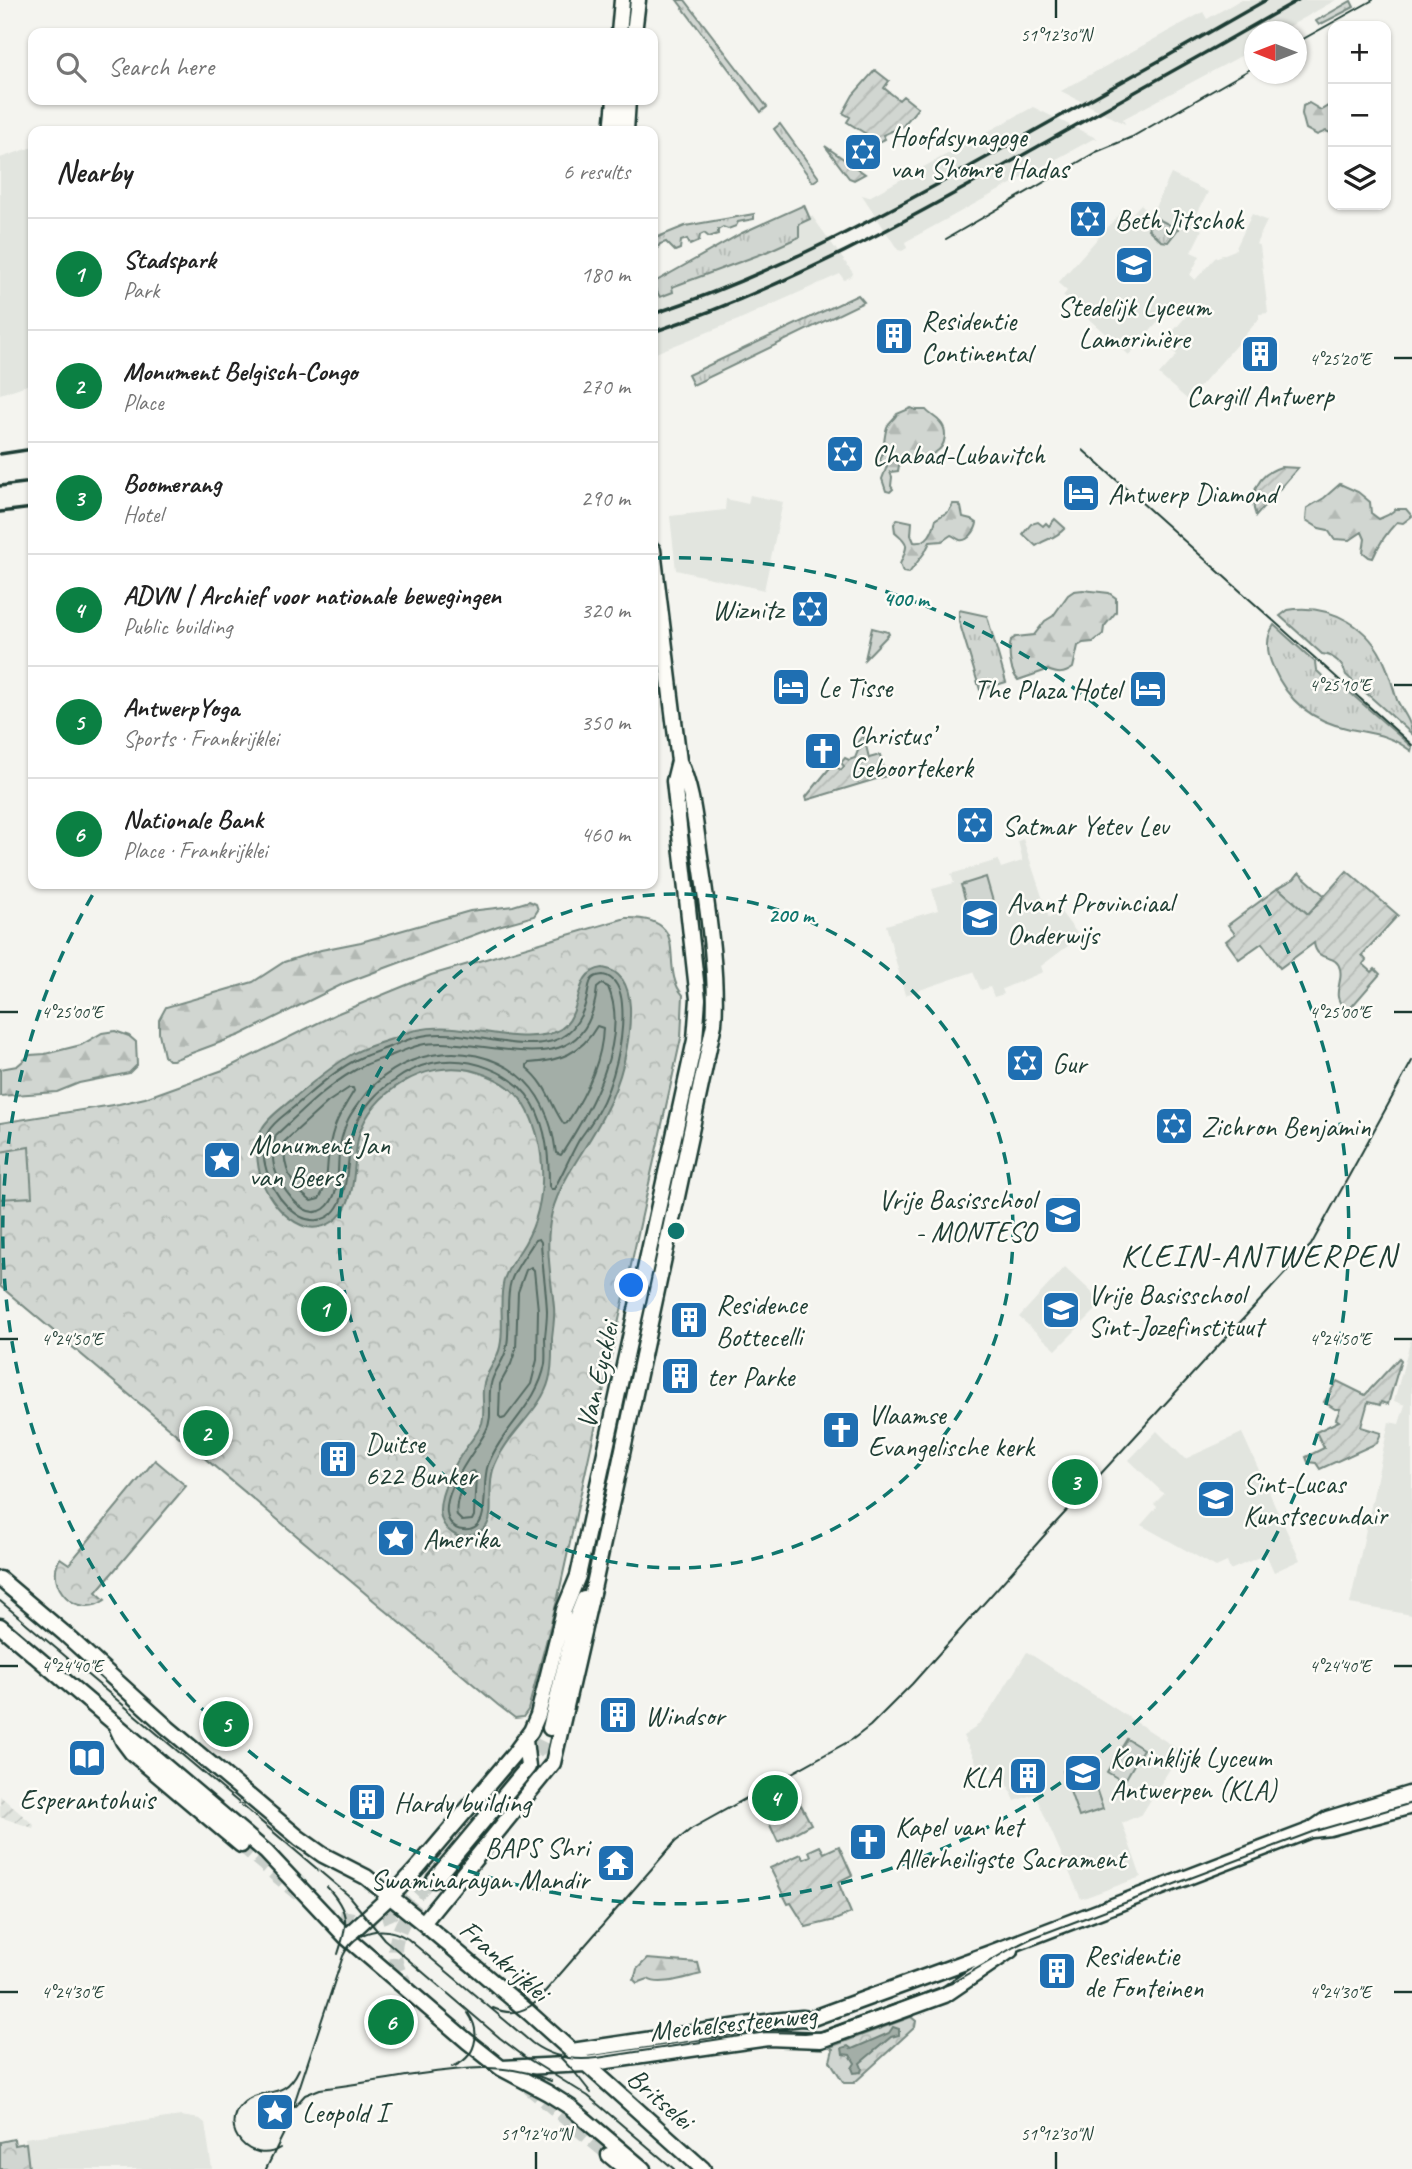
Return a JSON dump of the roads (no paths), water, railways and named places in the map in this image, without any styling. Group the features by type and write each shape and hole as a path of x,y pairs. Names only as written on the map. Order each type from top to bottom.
{"main road":[{"path":"619,28 622,0"},
{"path":"635,28 638,0"},
{"path":"612,126 614,105"},
{"path":"626,126 628,105"},
{"path":"658,591 679,761"},
{"name":"Van Eycklei","path":"423,1923 554,1763 595,1580 714,1024 715,993 704,886 687,778 679,761"},
{"name":"Van Eycklei","path":"526,1746 538,1715 564,1610 578,1576 695,1040 698,999 674,781 679,761"},
{"name":"Frankrijklei","path":"0,1579 168,1728 299,1838 323,1855 366,1877 586,2064"},
{"name":"Van Eycklei","path":"550,1728 576,1619 595,1580"},
{"path":"0,1626 266,1852 346,1937 467,2041 501,2068 548,2092 643,2169"},
{"path":"114,1721 132,1753 241,1845"},
{"path":"434,1880 528,1767 526,1746"},
{"path":"346,1937 419,1866 526,1746"},
{"name":"Mechelsesteenweg","path":"572,2051 773,2021 810,2019 1311,1830 1327,1819 1412,1793"},
{"name":"Mechelsesteenweg","path":"1311,1830 1330,1828 1412,1806"},
{"name":"Mechelsesteenweg","path":"501,2068 586,2064 768,2038 821,2040 945,1995 1029,1937"},
{"name":"Britselei","path":"586,2064 703,2169"},
{"path":"609,2155 626,2169"}],"water":[{"path":"603,968 616,973 626,987 630,1007 629,1034 624,1062 610,1102 562,1186 552,1212 548,1248 554,1315 549,1380 538,1403 498,1457 491,1482 488,1523 474,1535 459,1537 448,1530 442,1521 442,1495 454,1468 482,1423 484,1383 501,1339 504,1280 529,1235 540,1200 542,1164 535,1128 528,1111 518,1095 504,1084 470,1070 436,1070 402,1083 375,1105 365,1119 357,1145 350,1195 342,1213 329,1224 312,1228 294,1222 277,1207 269,1194 262,1181 258,1162 259,1135 275,1114 337,1064 359,1051 407,1032 451,1028 533,1036 561,1029 574,1010 585,979 592,972"},
{"path":"893,2027 899,2029 899,2035 891,2037 860,2063 861,2072 854,2073 852,2068 855,2063 850,2055 843,2054 842,2048 848,2046 852,2049 889,2033"}],"tunnel":[{"path":"522,1769 540,1748 550,1728"},
{"path":"241,1845 298,1894"},
{"path":"320,1910 336,1916 363,1919 389,1914 411,1900 440,1868"},
{"path":"410,1989 397,1967 395,1945 402,1924 416,1903"},
{"path":"528,2087 609,2155"}],"tram line":[{"path":"1307,37 1373,0"},
{"path":"946,239 1096,152 1132,137 1244,73"},
{"path":"1083,450 1412,745"},
{"path":"493,2008 515,2012 535,2003 675,1842 691,1829 853,1739 912,1684 1050,1529 1311,1245 1412,1061"},
{"path":"0,1601 348,1895 384,1939 500,2038 525,2057 588,2096 674,2169"},
{"path":"266,2169 285,2131 343,1956 355,1940 371,1932 390,1932 408,1939 532,2043 563,2057 597,2058 766,2032 823,2031 952,1983 1032,1938 1312,1832 1412,1803"},
{"path":"327,1887 340,1904 345,1918 338,1954"},
{"path":"452,2067 467,2058 474,2044 475,2029 468,2013"},
{"path":"559,2056 591,2093"},
{"path":"280,2148 269,2152 249,2149 236,2134 233,2124 235,2114 249,2098 286,2086 299,2069"},
{"path":"295,2106 305,2095 320,2089 461,2069 515,2070 551,2081"}],"railway":[{"path":"658,312 786,261 872,219 1266,0"},
{"path":"658,330 751,295 846,251 984,177 1298,0"},
{"path":"0,454 28,450"},
{"path":"0,486 28,483"},
{"path":"0,512 28,509"}],"place":[{"name":"Hoofdsynagoge van Shomre Hadas","path":"863,152"},
{"name":"Beth Jitschok","path":"1088,219"},
{"name":"Stedelijk Lyceum Lamorinière","path":"1134,265"},
{"name":"Residentie Continental","path":"894,336"},
{"name":"Cargill Antwerp","path":"1260,354"},
{"name":"Chabad-Lubavitch","path":"845,454"},
{"name":"Antwerp Diamond","path":"1081,493"},
{"name":"Wiznitz","path":"810,609"},
{"name":"Le Tisse","path":"791,687"},
{"name":"The Plaza Hotel","path":"1148,689"},
{"name":"Christus’ Geboortekerk","path":"823,751"},
{"name":"Satmar Yetev Lev","path":"975,825"},
{"name":"Avant Provinciaal Onderwijs","path":"980,918"},
{"name":"Gur","path":"1025,1063"},
{"name":"Zichron Benjamin","path":"1174,1126"},
{"name":"Monument Jan van Beers","path":"222,1160"},
{"name":"Vrije Basisschool - MONTESO","path":"1063,1215"},
{"name":"Stadspark","path":"324,1309"},
{"name":"Vrije Basisschool Sint-Jozefinstituut","path":"1061,1310"},
{"name":"Residence Bottecelli","path":"689,1320"},
{"name":"ter Parke","path":"680,1376"},
{"name":"Vlaamse Evangelische kerk","path":"841,1430"},
{"name":"Monument Belgisch-Congo","path":"206,1433"},
{"name":"Duitse 622 Bunker","path":"338,1459"},
{"name":"Boomerang","path":"1075,1482"},
{"name":"Sint-Lucas Kunstsecundair","path":"1216,1499"},
{"name":"Amerika","path":"396,1538"},
{"name":"Windsor","path":"618,1715"},
{"name":"AntwerpYoga","path":"226,1724"},
{"name":"Esperantohuis","path":"87,1758"},
{"name":"Koninklijk Lyceum Antwerpen (KLA)","path":"1083,1773"},
{"name":"KLA","path":"1028,1776"},
{"name":"ADVN | Archief voor nationale bewegingen","path":"775,1798"},
{"name":"Hardy building","path":"367,1802"},
{"name":"Kapel van het Allerheiligste Sacrament","path":"868,1842"},
{"name":"BAPS Shri Swaminarayan Mandir","path":"616,1863"},
{"name":"Residentie de Fonteinen","path":"1057,1971"},
{"name":"Nationale Bank","path":"391,2022"},
{"name":"Leopold I","path":"275,2112"}],"district":[{"name":"KLEIN-ANTWERPEN","path":"1259,1255"}]}
